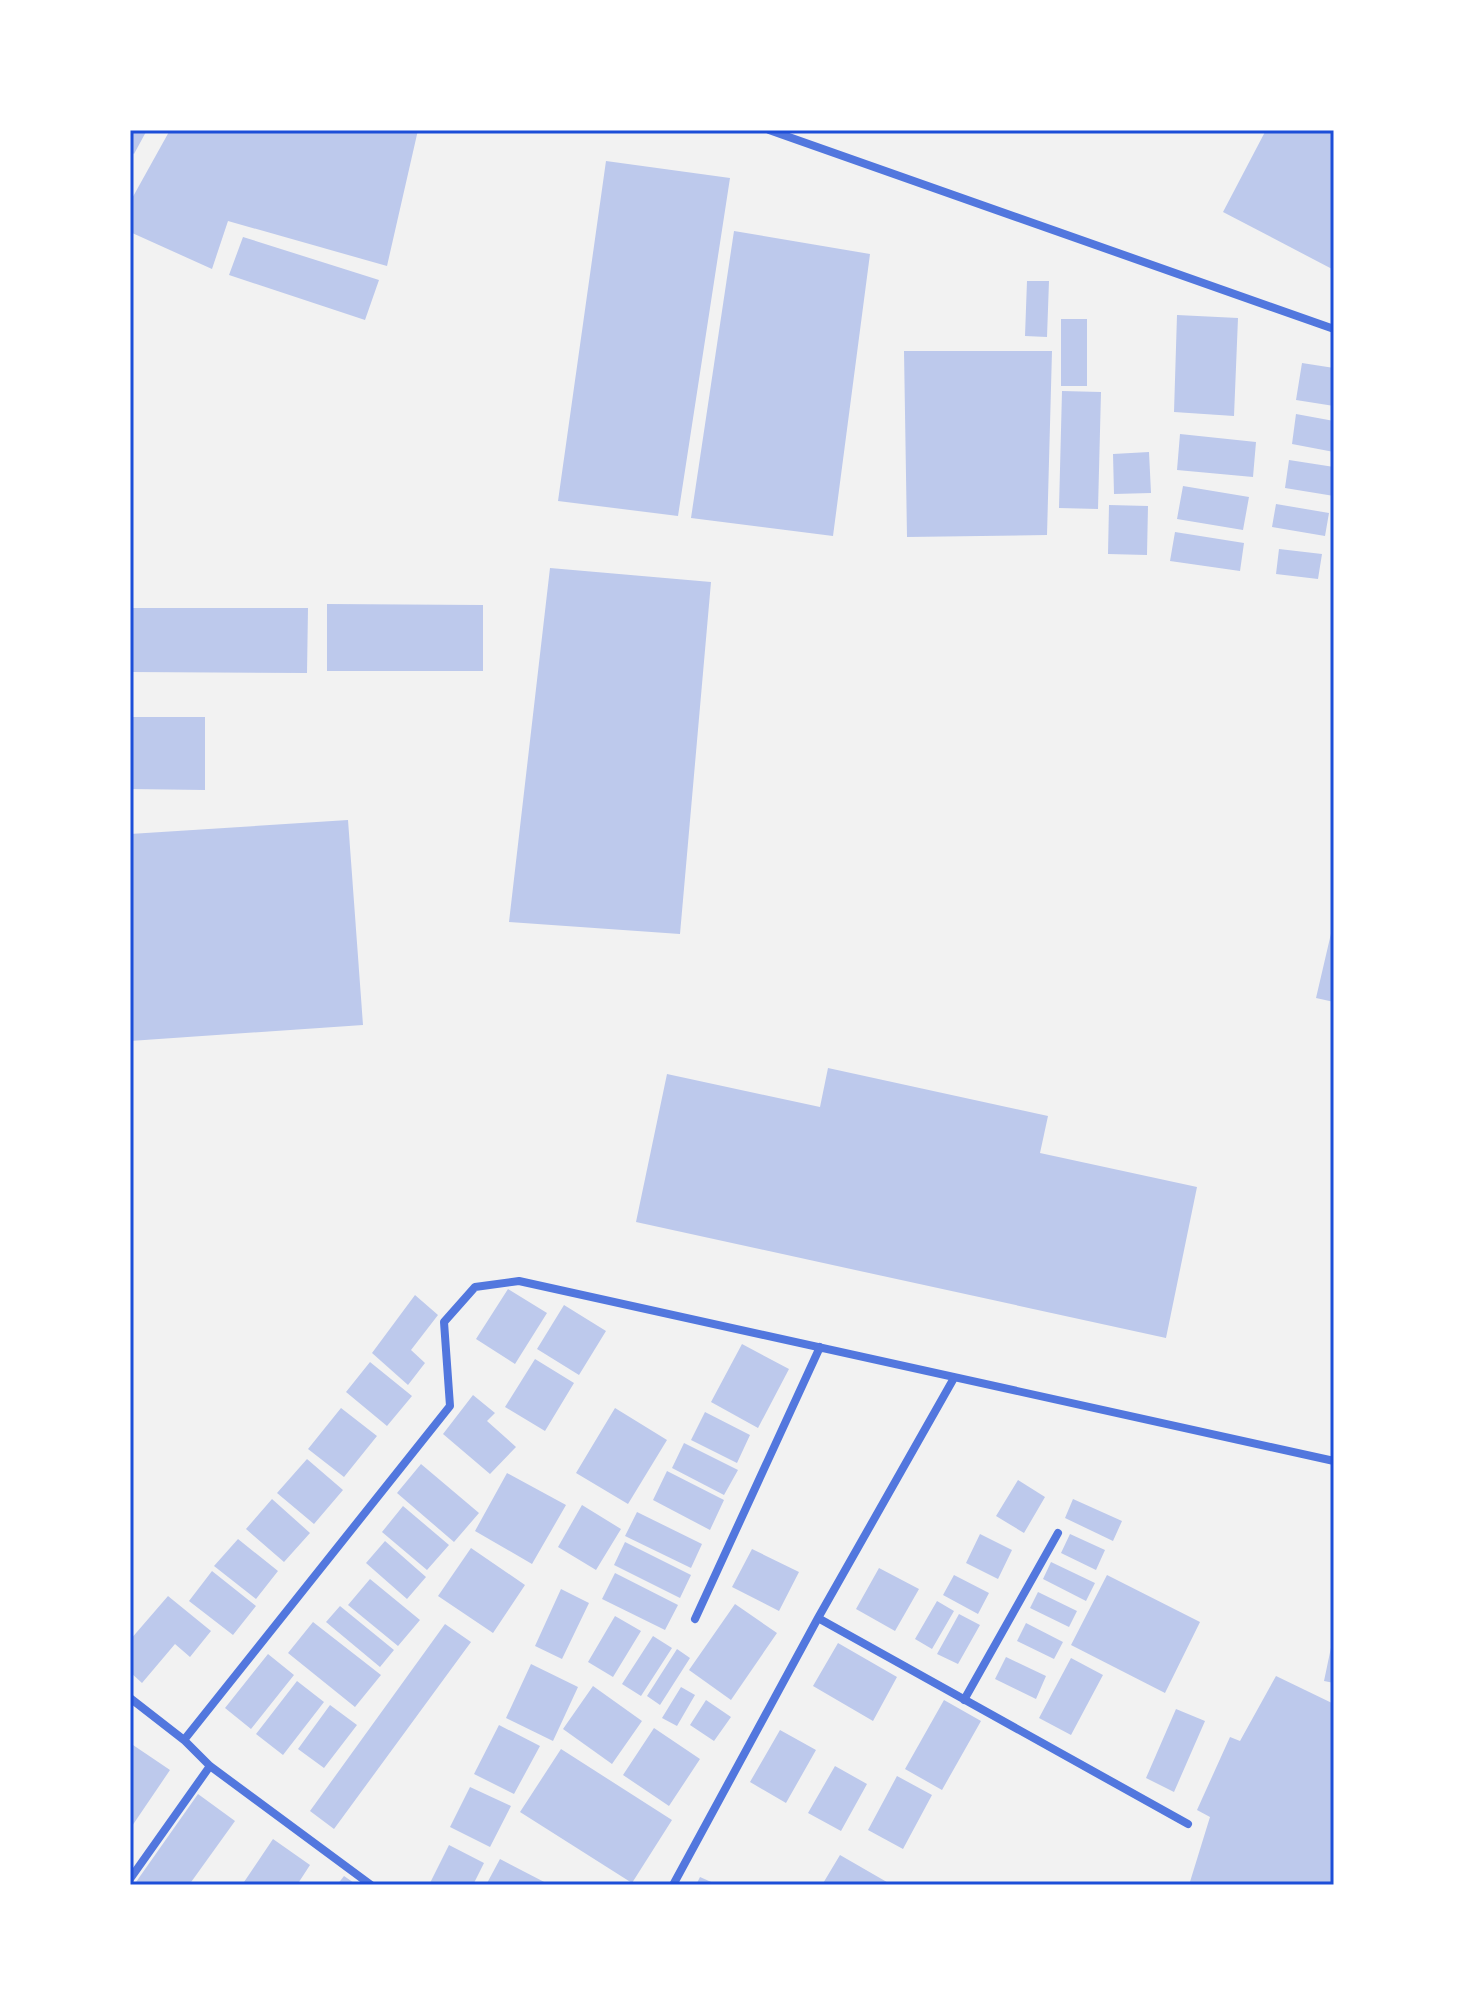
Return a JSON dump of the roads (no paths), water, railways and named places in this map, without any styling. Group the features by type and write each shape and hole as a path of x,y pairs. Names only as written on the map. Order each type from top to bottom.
{"street":[{"path":"769,130 1334,329"},
{"path":"184,1740 450,1406 444,1322 475,1287 519,1281 1334,1461"},
{"path":"695,1619 820,1347"},
{"path":"673,1885 818,1618 954,1378"},
{"path":"964,1700 1058,1533"},
{"path":"818,1618 1188,1824"},
{"path":"130,1698 184,1740 210,1766 371,1885"},
{"path":"130,1879 210,1766"}]}
